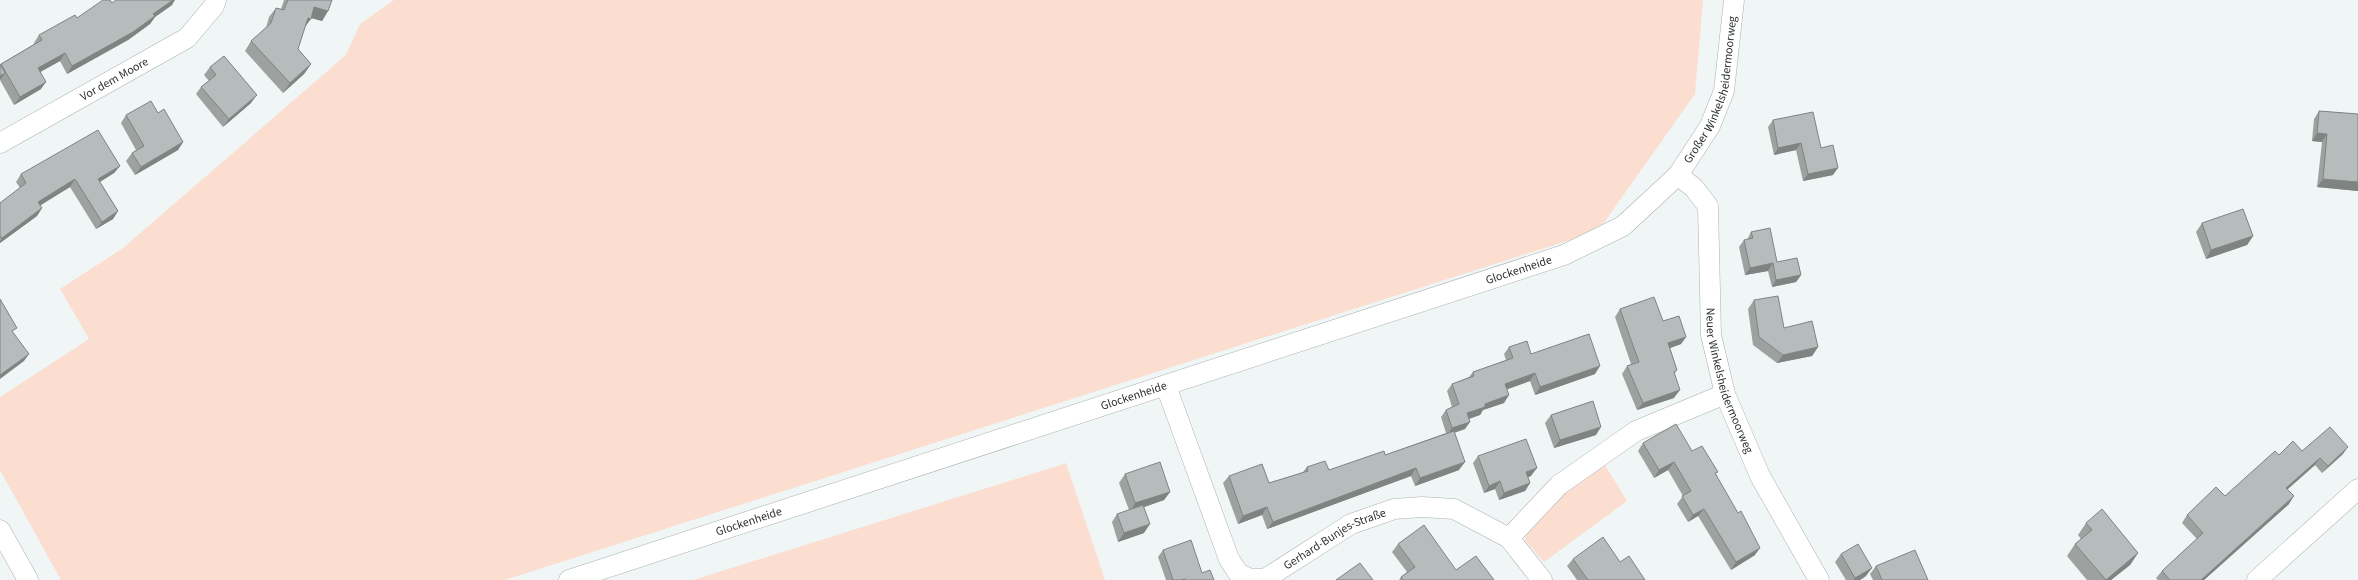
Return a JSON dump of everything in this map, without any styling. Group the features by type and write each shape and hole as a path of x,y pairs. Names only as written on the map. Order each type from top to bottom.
{"street":[{"name":"Vor dem Moore","path":"0,144 187,38 214,6 216,0"},
{"name":"Großer Winkelsheidermoorweg","path":"1678,175 1710,126 1724,90 1734,0"},
{"name":"Glockenheide","path":"569,580 1564,255 1622,226 1678,175"},
{"name":"Neuer Winkelsheidermoorweg","path":"1678,175 1694,188 1708,206 1711,335 1725,394 1760,476 1819,580"},
{"name":"Gerhard-Bunjes-Straße","path":"1166,386 1230,560 1238,573 1250,579 1265,579 1351,524 1394,509 1454,509 1509,538 1542,580"},
{"path":"1509,538 1559,485 1636,431 1725,394"},
{"path":"2258,580 2358,489"},
{"path":"0,530 28,580"}],"shaded area":[{"path":"394,0 1703,0 1695,94 1598,231 505,580 61,580 0,470 0,397 89,339 60,289 123,248 346,55 360,24"},
{"path":"1603,462 1627,501 1544,562 1526,541 1525,532 1557,498"},
{"path":"1066,463 1105,580 693,580 1054,467"}],"building":[{"path":"103,0 110,0 112,3 116,0 173,0 153,14 155,16 133,32 72,66 65,53 38,68 46,82 20,97 1,64 42,40 39,35 75,15 77,18"},
{"path":"288,0 332,0 328,11 314,7 311,19 308,18 298,49 311,64 290,83 251,41 271,23 276,8 284,10"},
{"path":"224,56 257,95 229,119 201,87 216,75 210,67"},
{"path":"0,64 5,73 0,76"},
{"path":"151,101 158,113 164,109 183,142 141,167 132,153 144,146 126,115"},
{"path":"2319,111 2358,114 2358,182 2323,179 2327,134 2317,133"},
{"path":"1813,112 1821,148 1833,145 1838,168 1808,174 1801,143 1778,148 1773,120"},
{"path":"98,130 120,166 98,179 118,211 102,222 75,179 38,202 42,208 2,238 0,236 0,203 26,183 21,174"},
{"path":"2243,209 2253,236 2211,250 2202,223"},
{"path":"1770,228 1777,262 1797,258 1801,275 1776,280 1773,263 1750,268 1744,240 1753,238 1751,232"},
{"path":"1778,296 1784,328 1812,321 1818,347 1783,355 1759,337 1754,300"},
{"path":"1654,297 1663,321 1679,316 1686,337 1668,343 1677,370 1674,372 1680,390 1643,403 1627,366 1639,362 1620,309"},
{"path":"0,299 17,328 12,331 29,354 0,375"},
{"path":"1589,334 1600,366 1540,387 1535,373 1505,384 1509,395 1485,404 1485,407 1467,413 1470,422 1452,428 1446,410 1459,404 1452,384 1474,376 1473,372 1513,358 1509,347 1527,341 1531,354"},
{"path":"1593,401 1601,427 1560,440 1551,415"},
{"path":"1676,424 1692,451 1702,446 1718,472 1715,473 1738,513 1741,511 1760,548 1736,562 1704,509 1693,515 1682,496 1691,491 1674,462 1659,470 1643,443"},
{"path":"2330,427 2348,447 2328,466 2320,458 2286,488 2294,496 2201,580 2170,580 2162,571 2203,533 2187,515 2216,487 2225,496 2275,451 2279,455 2293,441 2302,451"},
{"path":"1454,431 1465,462 1420,478 1416,468 1273,522 1267,507 1243,516 1229,476 1262,464 1269,483 1308,471 1307,467 1325,461 1329,470 1384,451 1385,455"},
{"path":"1526,439 1537,468 1526,472 1530,483 1504,493 1500,481 1489,486 1478,456"},
{"path":"1160,462 1170,492 1135,503 1125,474"},
{"path":"1143,505 1150,524 1124,533 1117,514"},
{"path":"2102,509 2138,553 2106,580 2075,544 2092,530 2086,523"},
{"path":"1424,525 1456,570 1476,556 1494,580 1403,580 1401,577 1415,567 1398,544"},
{"path":"1603,537 1620,562 1629,556 1645,580 1588,580 1573,559"},
{"path":"1191,540 1202,573 1210,570 1214,580 1173,580 1163,550"},
{"path":"1858,544 1872,568 1855,578 1841,554"},
{"path":"1915,550 1928,580 1882,580 1876,566"},
{"path":"1360,563 1373,580 1336,580"}]}
